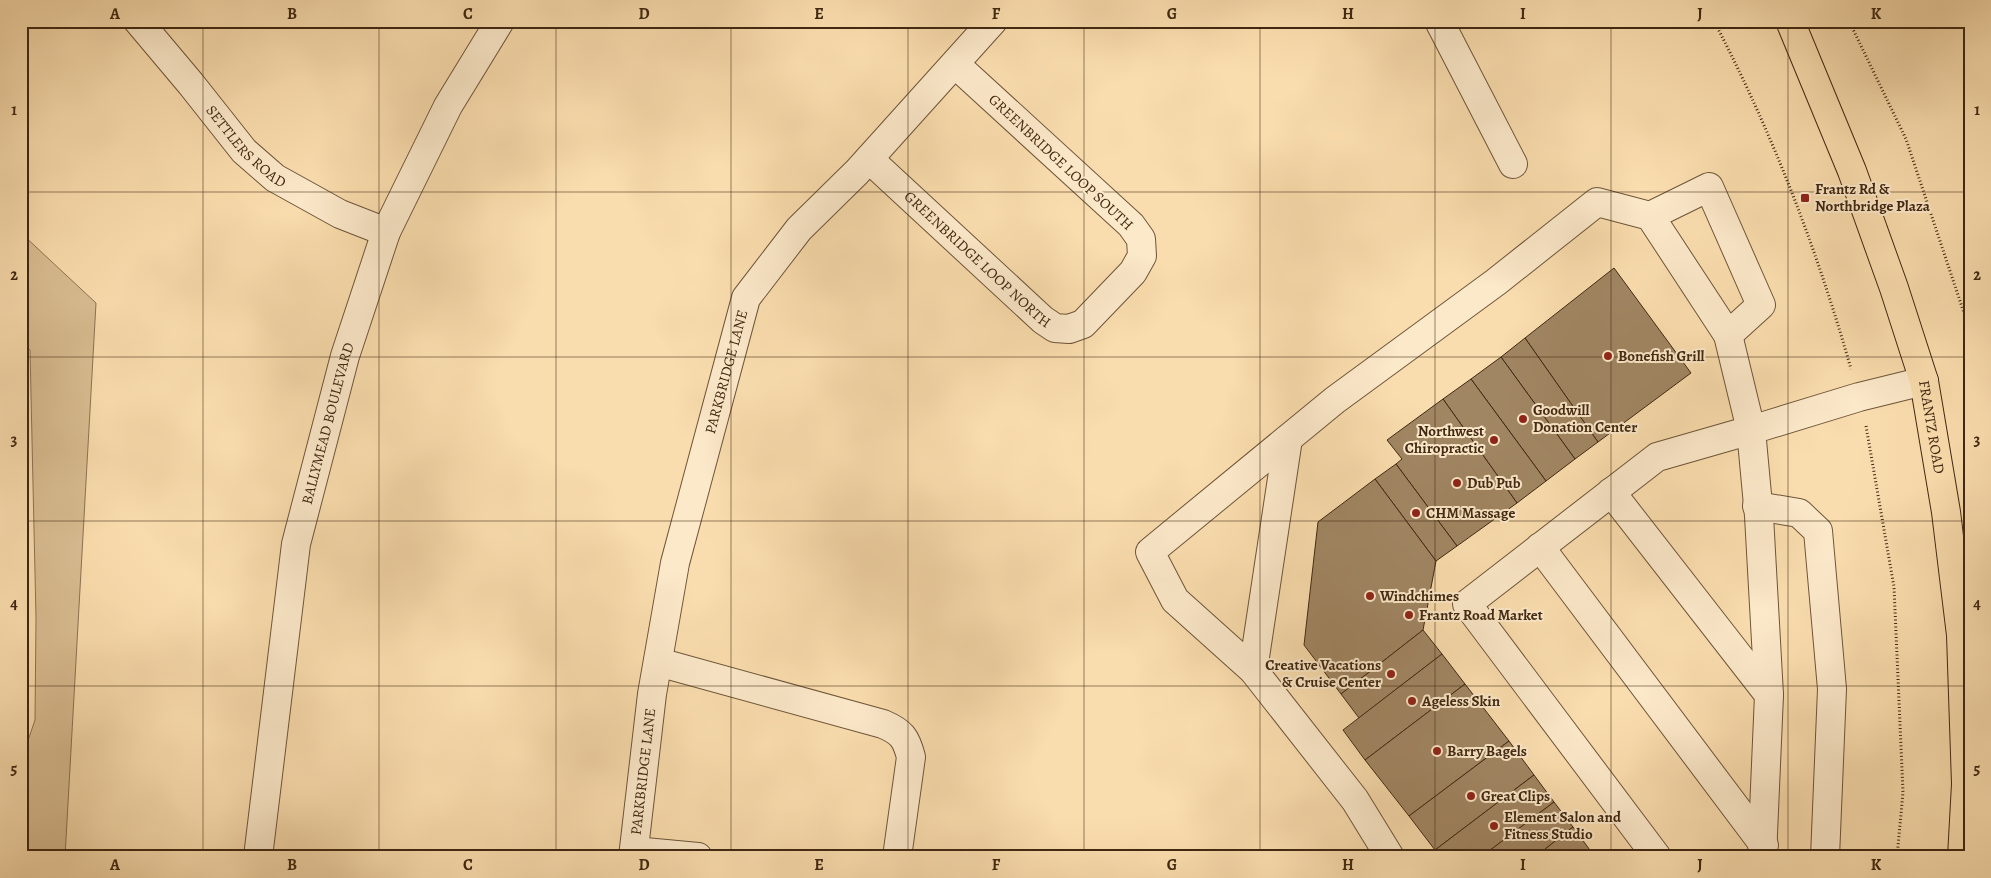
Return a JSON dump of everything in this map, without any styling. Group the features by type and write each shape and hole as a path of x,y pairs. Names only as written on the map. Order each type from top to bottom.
{"main road":[{"name":"FRANTZ ROAD","path":"1790,21 1855,180 1894,288 1924,381 1946,512 1961,635 1966,784 1962,857"}],"street":[{"name":"SETTLERS ROAD","path":"138,21 244,151 276,178 340,214 386,232"},
{"name":"BALLYMEAD BOULEVARD","path":"258,857 296,544 345,356 386,232 448,106 500,21"},
{"name":"PARKBRIDGE LANE","path":"698,857 634,854 652,694 675,563 746,298 799,228 869,159 993,21"},
{"path":"1439,21 1513,164"},
{"name":"GREENBRIDGE LOOP SOUTH","path":"955,64 1131,225 1141,239 1142,256 1133,272 1114,292"},
{"name":"GREENBRIDGE LOOP NORTH","path":"869,159 1043,320 1055,328 1069,329 1083,324 1114,292"},
{"path":"1390,857 1355,800 1253,670 1174,600 1150,552 1335,400 1496,282 1596,202 1650,216 1709,188 1761,305 1728,335"},
{"path":"1650,216 1728,335 1751,430 1769,696 1763,851"},
{"path":"1657,857 1467,604 1657,457 1859,397 1924,381"},
{"path":"1253,670 1288,439"},
{"path":"1611,492 1769,696"},
{"path":"1757,506 1798,512 1818,530 1832,689 1825,857"},
{"path":"1540,547 1763,851"},
{"path":"658,662 884,724 897,730 907,742 910,757 897,857"}],"path":[{"path":"1849,21 1906,139 1970,331"}],"shaded area":[{"path":"21,233 96,303 65,857 21,857 21,761 35,720 36,618 30,350 21,342"}],"building":[{"name":"Bonefish Grill","path":"1614,268 1691,373 1598,442 1525,338"},
{"path":"1525,338 1598,442 1575,459 1501,357"},
{"name":"Goodwill Donation Center","path":"1501,357 1575,459 1546,481 1471,379"},
{"name":"Northwest Chiropractic","path":"1471,379 1546,481 1517,503 1443,399"},
{"name":"Dub Pub","path":"1443,399 1517,503 1457,546 1396,464 1402,459 1387,440"},
{"name":"CHM Massage","path":"1396,464 1457,546 1436,561 1375,479"},
{"name":"Windchimes","path":"1375,479 1436,561 1423,630 1341,694 1304,645 1318,522"},
{"name":"Creative Vacations & Cruise Center","path":"1423,630 1442,654 1359,718 1341,694"},
{"name":"Ageless Skin","path":"1442,654 1465,684 1365,760 1343,730"},
{"name":"Barry Bagels","path":"1465,684 1509,741 1409,816 1365,760"},
{"name":"Great Clips","path":"1509,741 1534,775 1435,850 1409,816"},
{"name":"Element Salon and Fitness Studio","path":"1534,775 1554,802 1481,857 1440,857 1435,850"},
{"path":"1554,802 1573,827 1535,857 1481,857"},
{"path":"1573,827 1595,857 1535,857"}],"place":[{"name":"Frantz Rd & Northbridge Plaza","path":"1805,198"},
{"name":"Bonefish Grill","path":"1608,356"},
{"name":"Goodwill Donation Center","path":"1523,419"},
{"name":"Northwest Chiropractic","path":"1494,440"},
{"name":"Dub Pub","path":"1457,483"},
{"name":"CHM Massage","path":"1416,513"},
{"name":"Windchimes","path":"1370,596"},
{"name":"Frantz Road Market","path":"1409,615"},
{"name":"Creative Vacations & Cruise Center","path":"1391,674"},
{"name":"Ageless Skin","path":"1412,701"},
{"name":"Barry Bagels","path":"1437,751"},
{"name":"Great Clips","path":"1471,796"},
{"name":"Element Salon and Fitness Studio","path":"1494,826"}]}
